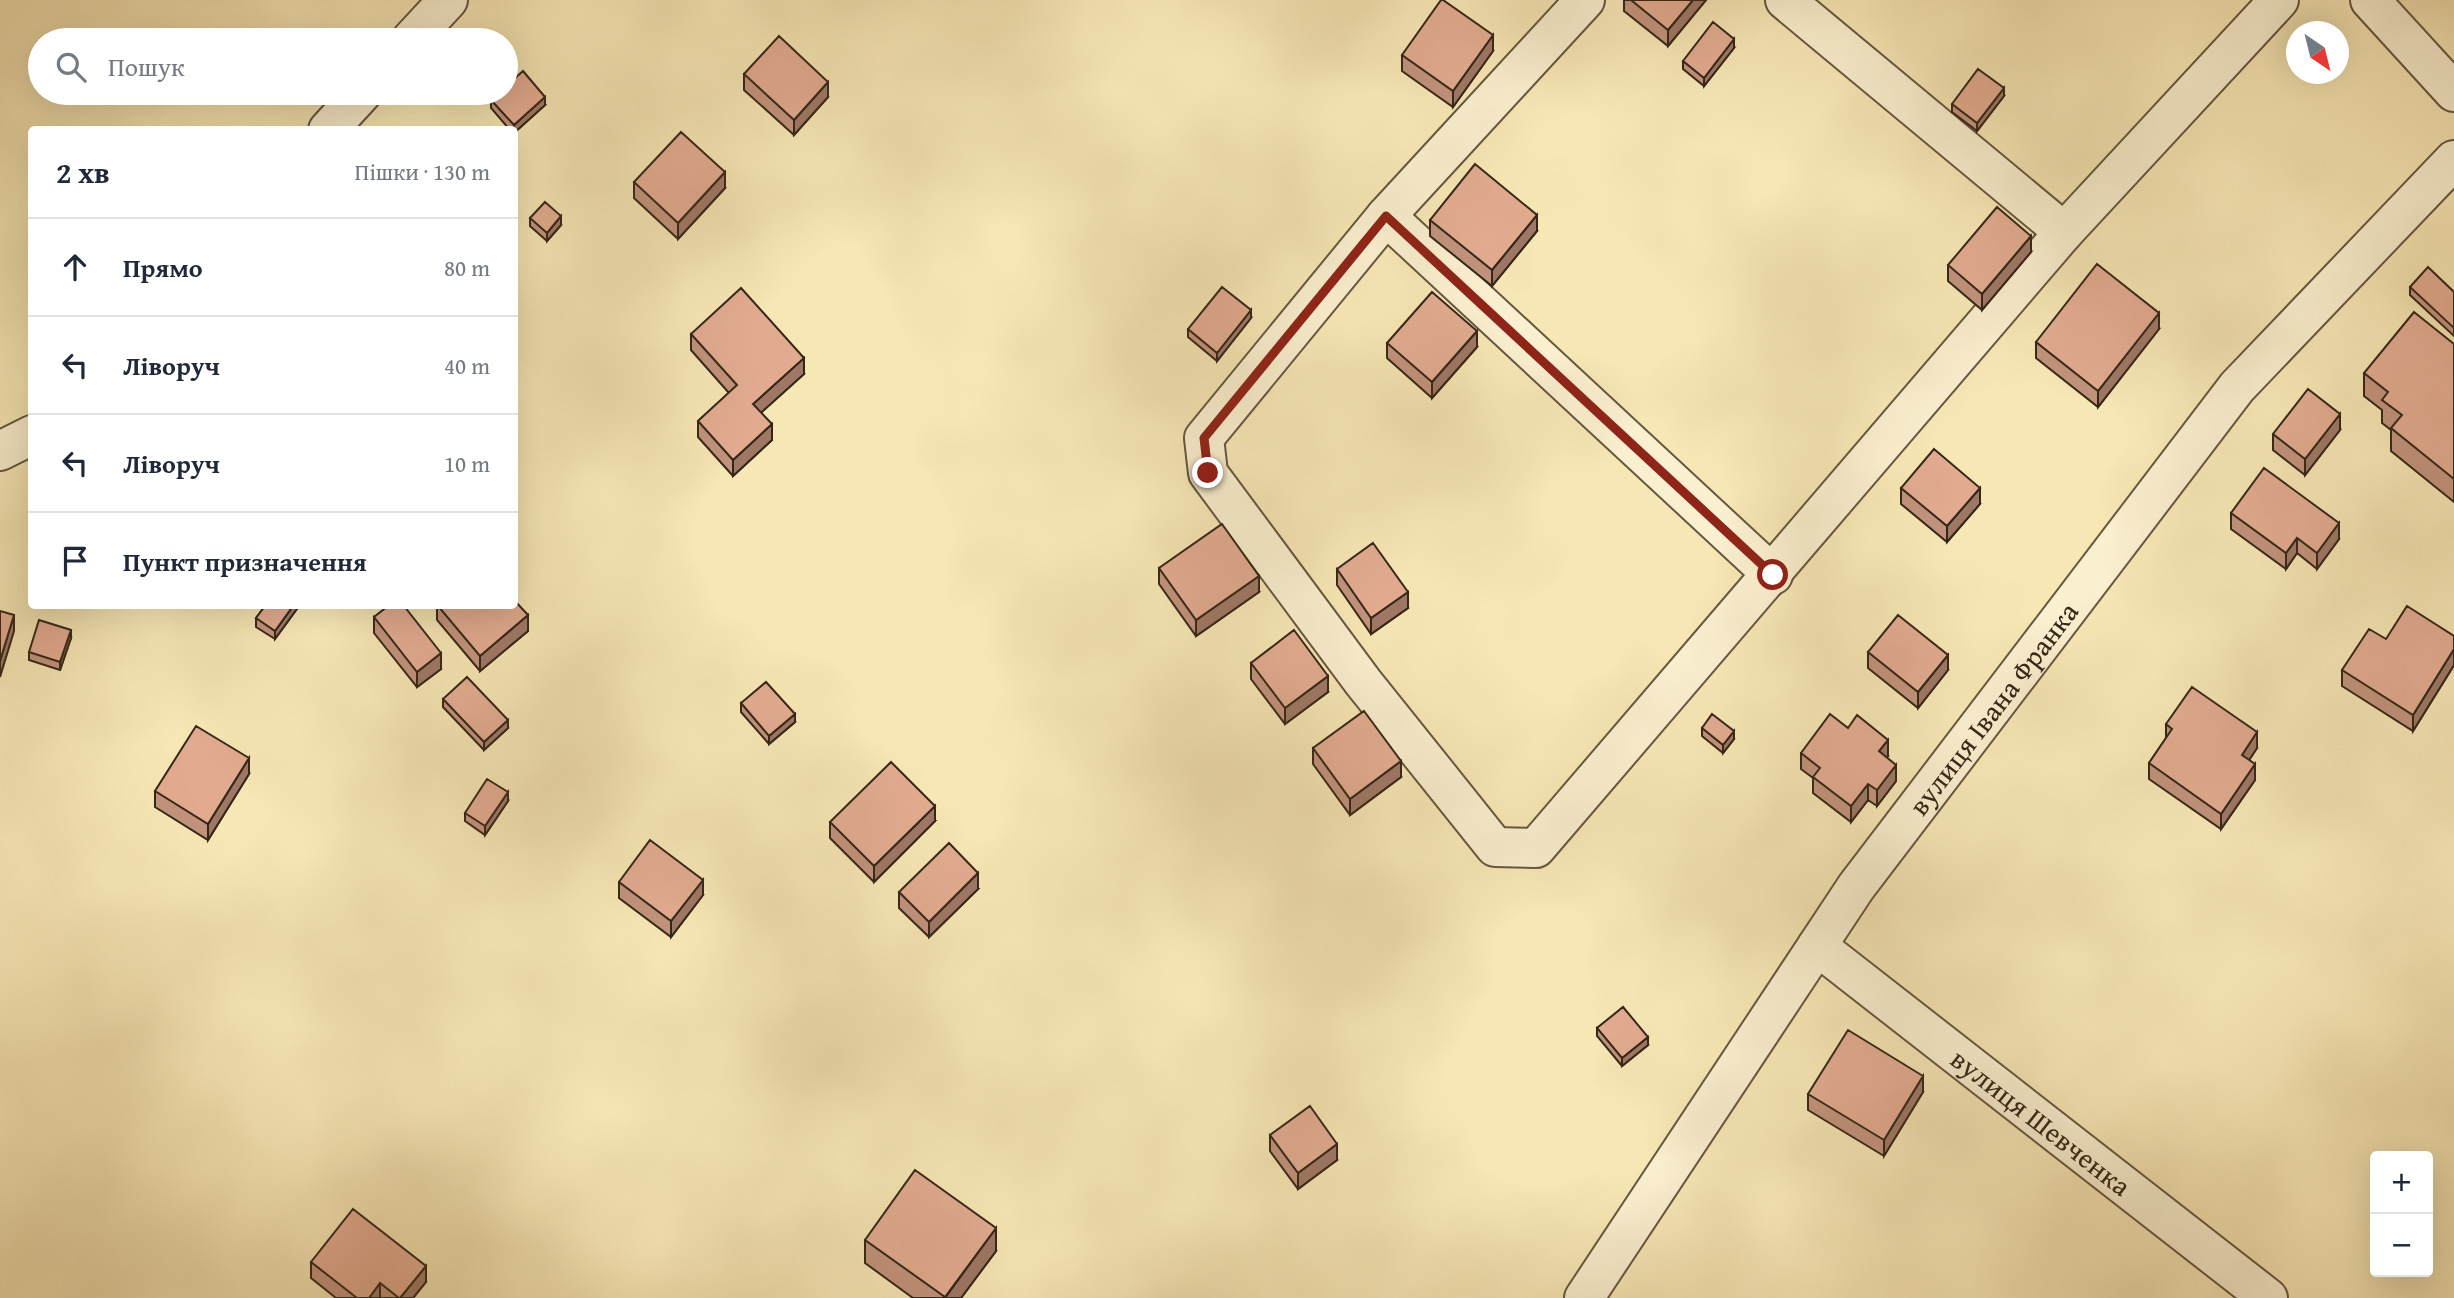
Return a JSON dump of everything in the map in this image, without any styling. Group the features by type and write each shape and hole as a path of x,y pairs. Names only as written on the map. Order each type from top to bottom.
{"street":[{"path":"422,28 448,0"},
{"path":"1585,0 1386,216 1204,438 1208,473 1363,682 1495,847 1536,848 1773,575 2064,232 2279,0"},
{"path":"1785,0 2064,232"},
{"path":"2370,0 2454,92"},
{"path":"332,126 351,105"},
{"name":"вулиця Івана Франка","path":"1584,1298 1856,887 2237,387 2454,160"},
{"path":"1386,216 1773,575"},
{"path":"0,451 28,437"},
{"name":"вулиця Шевченка","path":"1817,946 2268,1298"}],"building":[{"path":"1441,0 1493,35 1453,91 1402,55"},
{"path":"1631,0 1693,0 1668,30"},
{"path":"1713,22 1734,39 1704,78 1683,61"},
{"path":"779,36 828,82 794,120 744,74"},
{"path":"1978,69 2004,88 1977,123 1952,104"},
{"path":"523,71 545,97 514,125 496,105 518,105 518,75"},
{"path":"681,132 725,172 678,223 634,182"},
{"path":"1475,164 1537,215 1492,270 1430,220"},
{"path":"545,202 561,216 547,233 530,218"},
{"path":"1997,207 2031,236 1982,294 1948,265"},
{"path":"2097,264 2159,313 2098,391 2036,342"},
{"path":"2428,267 2454,292 2454,328 2410,287"},
{"path":"1222,287 1251,310 1217,353 1188,329"},
{"path":"741,288 804,358 753,404 772,424 733,460 698,421 737,385 691,334"},
{"path":"1432,292 1477,331 1432,382 1387,343"},
{"path":"2414,312 2454,344 2454,479 2391,428 2402,415 2382,400 2388,392 2364,373"},
{"path":"2308,389 2340,414 2305,459 2273,434"},
{"path":"1934,449 1980,488 1947,526 1901,488"},
{"path":"2264,468 2339,523 2317,553 2297,538 2286,553 2231,513"},
{"path":"1222,524 1259,576 1196,620 1159,568"},
{"path":"1373,543 1408,592 1371,618 1337,569"},
{"path":"518,604 528,615 480,656 441,609 518,609"},
{"path":"2407,606 2454,636 2454,649 2413,715 2342,670 2369,629 2386,639"},
{"path":"263,609 291,609 275,631 256,618"},
{"path":"384,609 406,609 441,653 417,672 374,617"},
{"path":"0,611 14,615 0,661"},
{"path":"1898,615 1948,655 1918,692 1868,652"},
{"path":"39,620 71,630 60,662 29,652"},
{"path":"1294,630 1328,676 1285,708 1251,663"},
{"path":"467,677 508,720 484,742 443,699"},
{"path":"766,682 795,714 769,736 741,703"},
{"path":"2192,687 2257,732 2242,755 2255,764 2221,814 2149,763 2172,729 2166,724"},
{"path":"1364,711 1401,761 1350,799 1313,748"},
{"path":"1712,714 1734,731 1723,745 1702,728"},
{"path":"1830,714 1848,728 1857,715 1888,740 1879,751 1896,765 1877,790 1868,784 1851,806 1813,777 1820,768 1801,753"},
{"path":"196,726 249,758 208,824 155,791"},
{"path":"891,762 935,806 874,866 830,822"},
{"path":"487,779 508,792 485,826 465,813"},
{"path":"650,840 703,880 671,921 619,882"},
{"path":"949,843 978,873 929,922 899,892"},
{"path":"1623,1007 1648,1037 1622,1058 1597,1028"},
{"path":"1848,1030 1923,1076 1884,1140 1808,1094"},
{"path":"1310,1106 1337,1144 1298,1173 1270,1135"},
{"path":"915,1170 996,1228 945,1297 865,1240"},
{"path":"353,1209 426,1266 400,1298 380,1283 369,1298 357,1298 311,1262"}],"route":[{"path":"1208,473 1204,438 1386,216 1773,575"}]}
